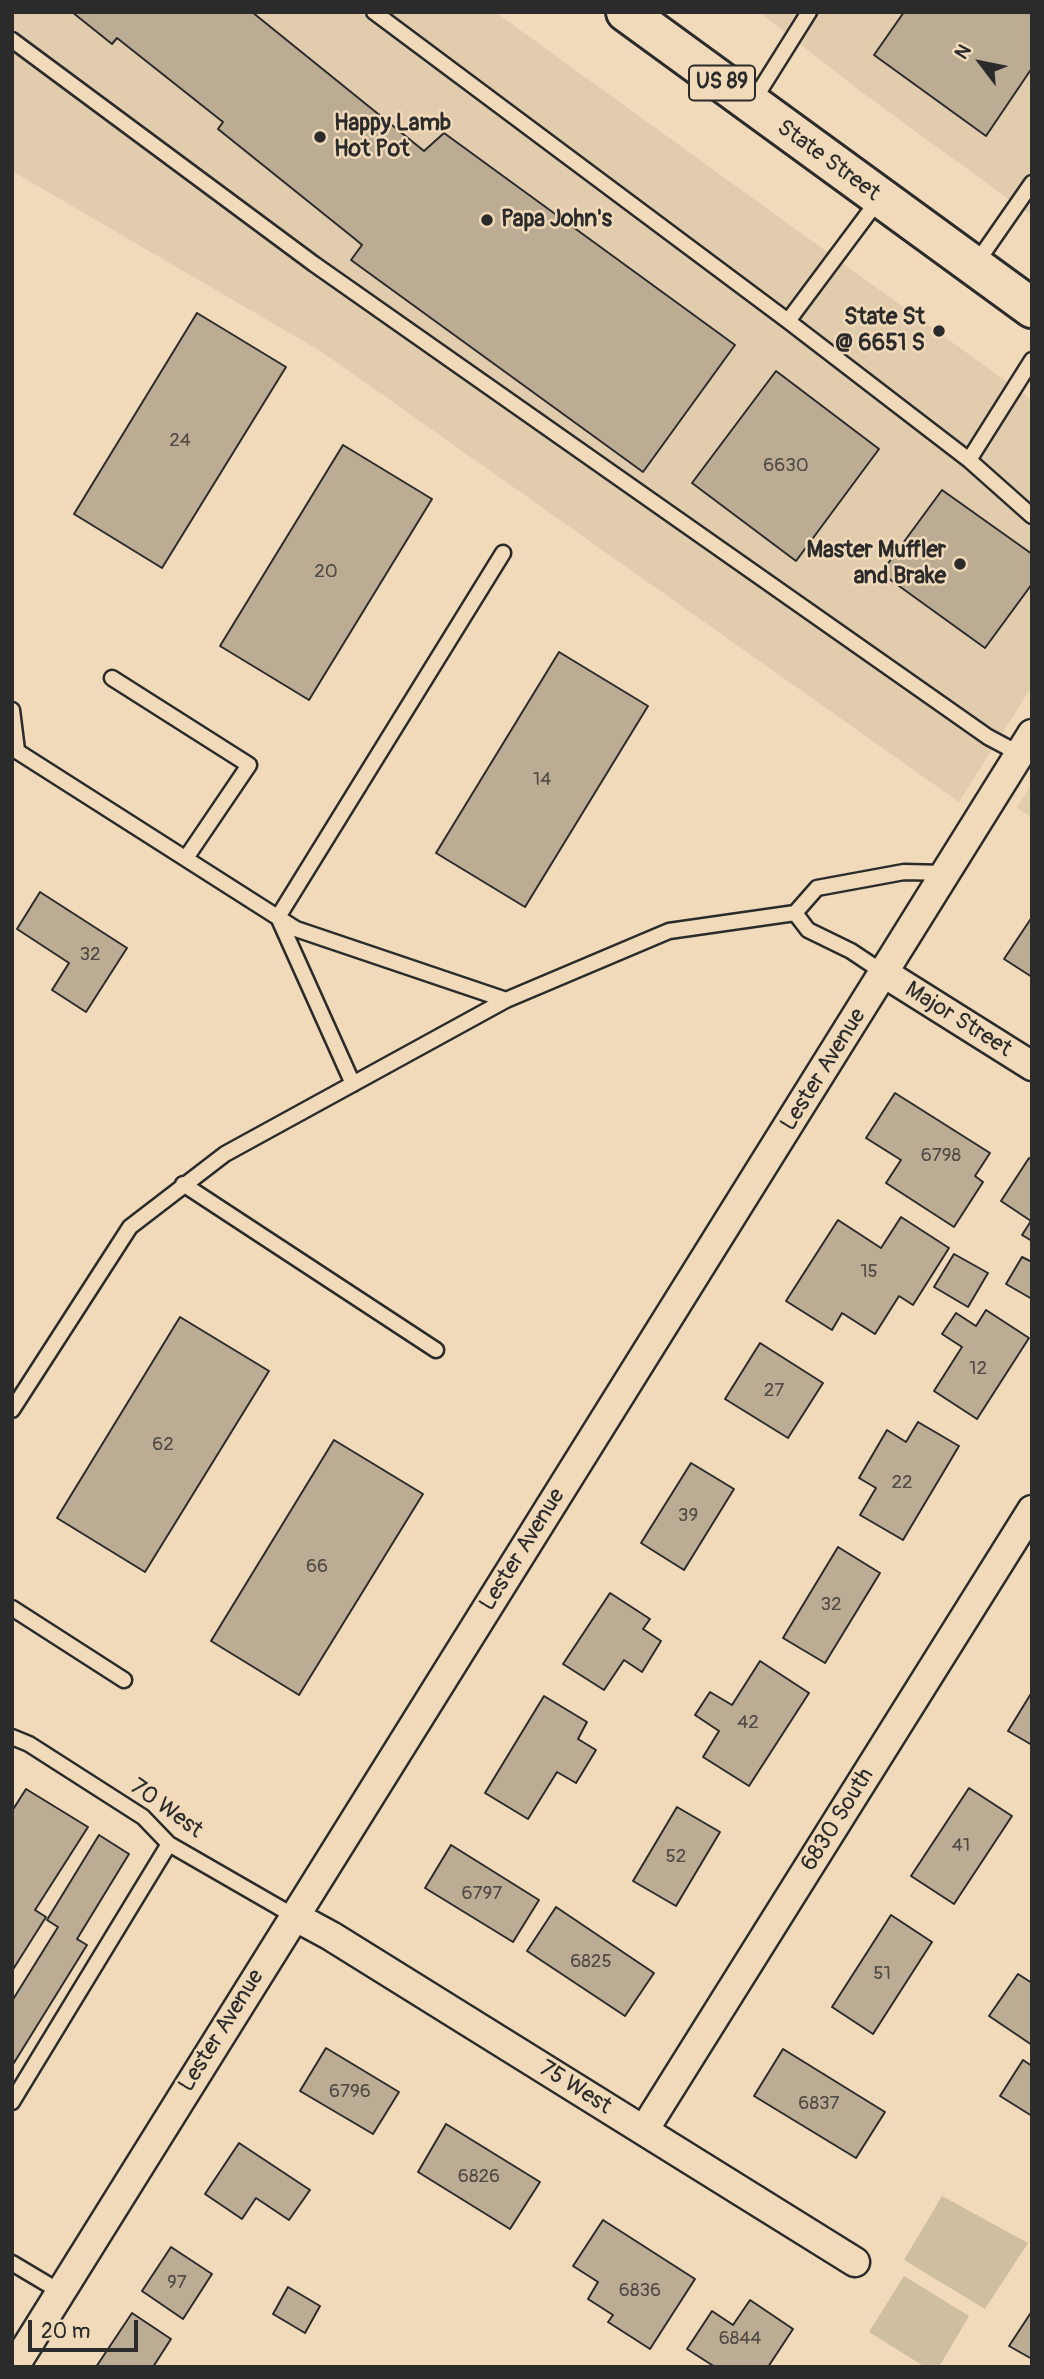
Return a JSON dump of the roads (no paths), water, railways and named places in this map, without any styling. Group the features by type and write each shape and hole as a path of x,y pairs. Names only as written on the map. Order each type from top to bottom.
{"main road":[{"name":"State Street","path":"626,12 1032,308"}],"street":[{"name":"Lester Avenue","path":"14,2367 1026,744"},
{"name":"Major Street","path":"884,973 1032,1066"},
{"name":"6830 South","path":"644,2130 1032,1510"},
{"name":"75 West","path":"294,1916 855,2262"}],"lane":[{"path":"374,12 788,321 969,460 1032,516"},
{"path":"751,104 809,12"},
{"path":"12,40 314,264 977,729 1026,744"},
{"path":"974,266 1032,183"},
{"path":"788,321 879,199"},
{"path":"969,460 1032,360"},
{"path":"278,917 503,553"},
{"path":"112,678 248,765 186,858"},
{"path":"12,710 15,749 296,929 506,1000"},
{"path":"12,1410 130,1227 225,1154 506,1000 669,930 794,913 817,888 904,872 945,873"},
{"path":"794,913 808,930 851,951 884,973"},
{"path":"278,917 353,1084"},
{"path":"183,1184 436,1350"},
{"path":"12,1608 124,1680"},
{"name":"70 West","path":"12,1737 29,1744 143,1817 169,1844 294,1916"},
{"path":"12,2102 169,1844"},
{"path":"12,2263 60,2291"}],"place":[{"name":"Happy Lamb Hot Pot","path":"320,137"},
{"name":"Papa John's","path":"487,220"},
{"name":"State St @ 6651 S","path":"939,331"},
{"name":"Master Muffler and Brake","path":"960,564"}]}
